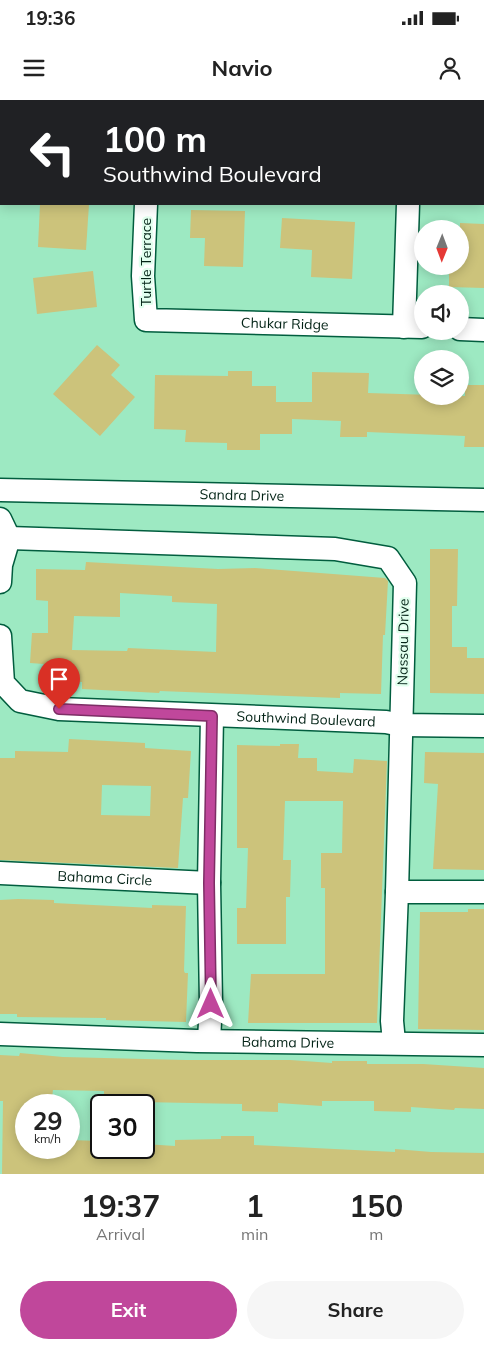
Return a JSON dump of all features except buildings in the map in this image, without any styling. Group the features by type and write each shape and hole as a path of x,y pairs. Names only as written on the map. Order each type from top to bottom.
{"street":[{"name":"Turtle Terrace","path":"146,205 144,276 146,320"},
{"path":"408,205 413,327"},
{"name":"Chukar Ridge","path":"146,320 413,327"},
{"path":"469,329 484,330"},
{"name":"Sandra Drive","path":"0,490 484,500"},
{"path":"0,582 4,528"},
{"name":"Nassau Drive","path":"4,528 335,549 388,558 405,583 392,1021 394,1042"},
{"name":"Southwind Boulevard","path":"0,636 3,683 20,700 59,709 386,722 401,725 484,726"},
{"path":"209,1040 211,1004 209,883 212,716"},
{"name":"Bahama Circle","path":"0,873 209,883"},
{"path":"397,892 484,892"},
{"name":"Bahama Drive","path":"0,1034 484,1045"}],"route":[{"path":"59,709 212,716 211,870 209,883 211,894 211,1004"}]}
